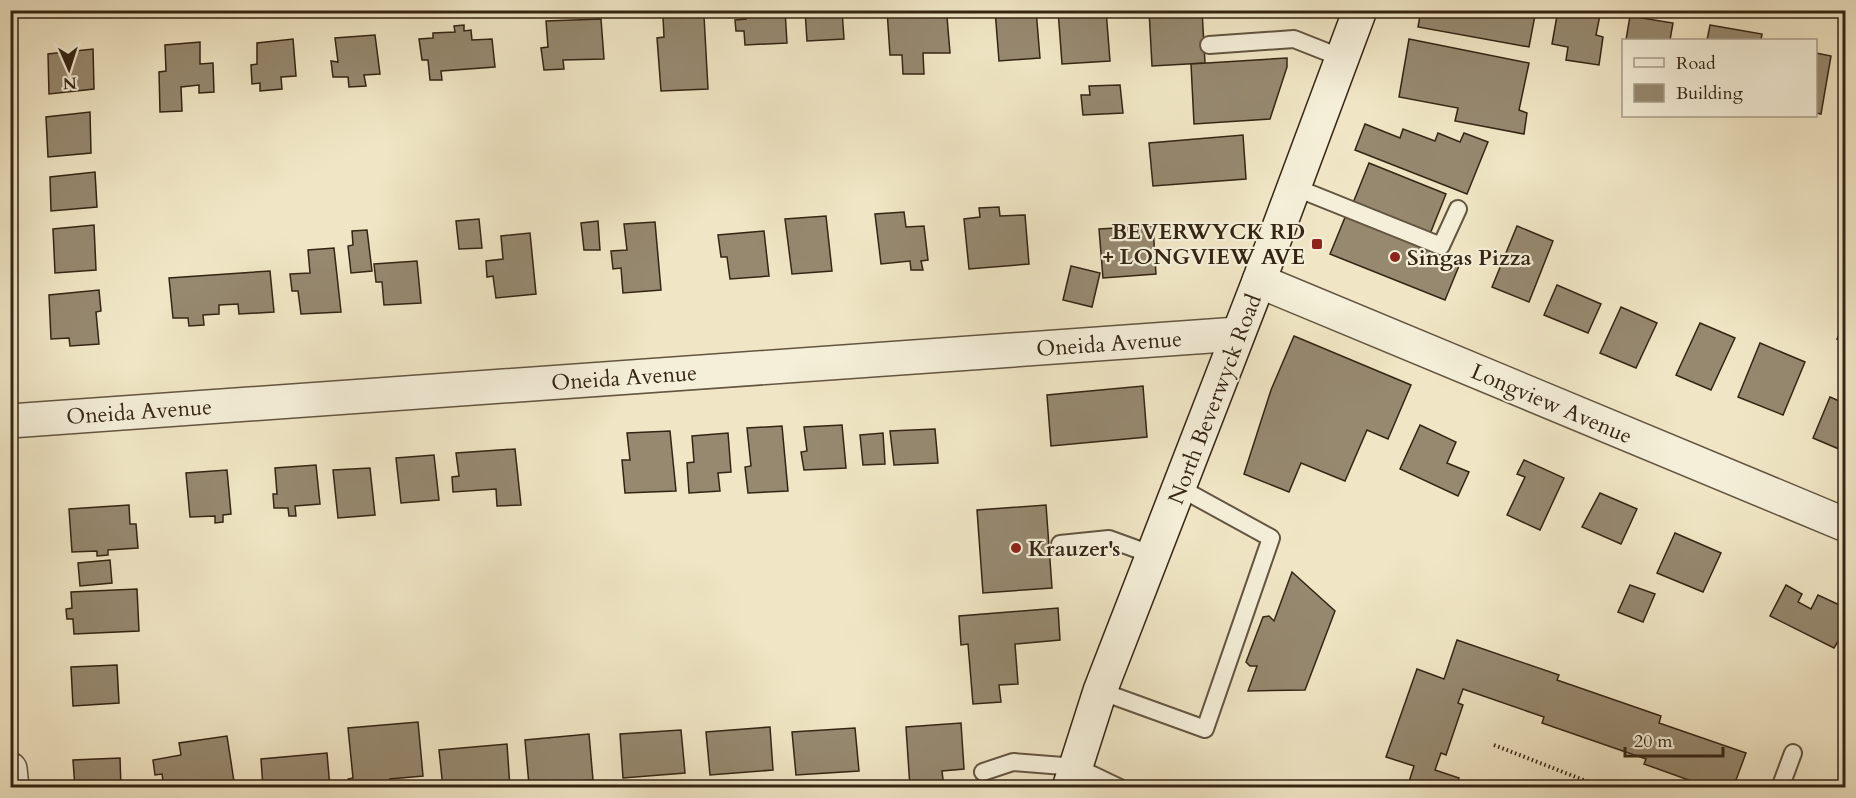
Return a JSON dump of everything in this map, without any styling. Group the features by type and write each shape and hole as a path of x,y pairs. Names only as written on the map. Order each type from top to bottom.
{"street":[{"name":"North Beverwyck Road","path":"1072,777 1100,691 1180,488 1360,10"},
{"name":"Longview Avenue","path":"1259,281 1845,525"},
{"name":"Oneida Avenue","path":"10,421 1238,334"},
{"path":"10,769 12,788"}],"lane":[{"path":"1209,45 1294,39 1342,58"},
{"path":"1294,187 1441,246 1458,209"},
{"path":"1100,691 1205,729 1271,538 1180,488"},
{"path":"1060,544 1109,539 1153,555"},
{"path":"1780,788 1793,753"},
{"path":"983,772 1013,762 1120,788"}],"path":[{"path":"1494,745 1604,788"}],"building":[{"path":"745,10 785,10 787,43 745,45 744,31 736,31 735,20 746,19"},
{"path":"805,10 842,10 844,39 807,41"},
{"path":"887,10 942,10 943,17 947,17 950,53 923,53 924,74 903,74 902,55 890,55"},
{"path":"995,10 1036,10 1040,58 999,61"},
{"path":"1058,10 1106,10 1110,61 1062,64"},
{"path":"1149,10 1202,10 1205,63 1152,66"},
{"path":"1421,10 1536,10 1529,47 1418,27"},
{"path":"1558,10 1600,15 1596,35 1603,37 1599,65 1566,60 1568,47 1552,44"},
{"path":"704,16 708,89 661,91 657,38 664,37 663,17"},
{"path":"1630,16 1673,23 1670,39 1626,39"},
{"path":"601,19 604,59 563,60 564,69 544,70 541,48 548,47 546,21"},
{"path":"464,25 464,31 471,30 472,40 492,39 495,67 441,71 442,80 430,80 428,60 422,60 419,39 433,38 433,33 455,32 454,26"},
{"path":"1710,25 1762,34 1761,39 1707,39"},
{"path":"375,35 380,74 364,75 366,86 349,87 348,77 333,77 331,61 338,62 335,38"},
{"path":"293,39 296,76 281,77 282,89 260,91 260,83 252,84 251,65 257,64 257,43"},
{"path":"1409,39 1529,63 1519,110 1527,113 1524,134 1455,121 1458,108 1399,97"},
{"path":"200,42 200,64 213,63 214,92 199,93 199,85 181,87 182,111 160,112 159,72 166,71 165,45"},
{"path":"93,49 94,89 49,94 48,54"},
{"path":"1817,53 1831,56 1821,114 1817,113"},
{"path":"1287,58 1287,67 1270,119 1194,124 1191,64"},
{"path":"1120,85 1123,113 1083,115 1081,95 1090,95 1089,86"},
{"path":"90,112 91,153 48,157 46,117"},
{"path":"1365,124 1400,138 1403,129 1435,141 1438,133 1460,142 1464,133 1488,142 1467,194 1355,150"},
{"path":"1243,135 1246,179 1153,186 1149,143"},
{"path":"1369,163 1446,194 1430,234 1353,203"},
{"path":"95,172 97,207 51,211 50,177"},
{"path":"999,207 1000,216 1025,215 1029,264 969,269 964,219 980,217 979,208"},
{"path":"904,212 906,227 924,226 928,260 921,261 923,270 911,270 910,261 881,264 875,214"},
{"name":"Singas Pizza","path":"1346,215 1461,261 1445,300 1330,254"},
{"path":"826,216 832,271 792,274 785,219"},
{"path":"479,219 482,248 459,249 456,221"},
{"path":"598,221 600,250 584,250 581,223"},
{"path":"655,222 661,290 623,293 621,268 613,269 611,251 627,250 624,224"},
{"path":"94,225 96,270 55,273 53,229"},
{"path":"1153,226 1156,274 1103,278 1099,229"},
{"path":"1517,226 1553,241 1529,302 1492,287"},
{"path":"367,230 372,271 351,273 348,246 353,245 352,231"},
{"path":"764,231 769,276 730,279 727,257 721,257 718,235"},
{"path":"530,233 536,294 496,298 493,276 487,277 486,261 503,259 501,236"},
{"path":"334,248 341,312 301,314 298,291 292,291 290,274 310,273 308,250"},
{"path":"417,261 421,303 384,305 382,282 376,282 374,264"},
{"path":"1071,266 1100,273 1092,307 1063,300"},
{"path":"270,271 274,312 239,314 238,304 219,305 219,314 203,315 204,325 189,326 188,318 173,318 169,278"},
{"path":"1557,285 1601,304 1588,333 1544,315"},
{"path":"99,290 101,311 96,312 99,344 70,346 69,338 51,339 49,295"},
{"path":"1621,307 1657,323 1636,368 1600,353"},
{"path":"1846,319 1846,343 1837,339"},
{"path":"1700,323 1735,338 1711,390 1676,375"},
{"path":"1294,336 1411,385 1388,439 1367,430 1345,481 1301,463 1289,492 1244,474 1271,390"},
{"path":"1760,343 1805,362 1783,415 1738,397"},
{"path":"1143,386 1147,437 1051,446 1047,395"},
{"path":"1830,397 1846,404 1846,452 1813,438"},
{"path":"842,425 846,468 804,470 801,452 807,451 804,427"},
{"path":"1420,425 1456,442 1447,463 1469,472 1458,496 1400,469"},
{"path":"782,426 788,491 748,493 745,467 751,466 747,428"},
{"path":"935,429 938,463 894,465 890,431"},
{"path":"670,431 676,491 625,493 622,460 630,460 627,433"},
{"path":"728,433 731,472 718,473 720,491 689,493 687,463 694,462 692,436"},
{"path":"883,433 885,464 863,465 860,435"},
{"path":"515,449 521,505 497,506 496,489 453,492 452,477 459,476 456,453"},
{"path":"434,455 439,500 401,503 396,458"},
{"path":"1524,460 1564,478 1540,530 1507,515 1525,477 1517,474"},
{"path":"316,465 320,504 295,506 296,516 289,516 288,508 274,508 273,494 277,494 275,468"},
{"path":"370,468 375,515 338,518 333,470"},
{"path":"227,470 231,514 223,515 223,522 215,523 215,516 190,517 186,473"},
{"path":"1600,493 1637,509 1621,544 1582,527"},
{"path":"129,505 130,524 136,524 138,548 108,550 108,555 97,556 97,551 72,552 69,509"},
{"path":"1046,505 1052,588 983,593 977,510"},
{"path":"1675,533 1721,553 1703,592 1657,573"},
{"path":"110,560 112,583 80,586 78,563"},
{"path":"1292,572 1335,611 1305,690 1248,691 1257,666 1250,666 1246,662 1263,617 1269,616 1274,621"},
{"path":"1630,585 1655,594 1643,622 1618,612"},
{"path":"1786,585 1802,594 1798,602 1811,609 1818,595 1846,608 1846,628 1834,648 1770,616"},
{"path":"137,589 139,631 74,634 73,619 67,619 66,609 72,608 71,592"},
{"path":"1058,608 1060,640 1015,644 1018,684 999,685 1001,702 973,704 968,644 961,645 959,616"},
{"path":"1457,640 1559,675 1557,680 1661,716 1659,723 1746,753 1733,788 1711,788 1644,764 1646,759 1542,723 1544,717 1463,689 1458,703 1463,705 1446,755 1441,753 1435,770 1459,778 1457,785 1464,788 1407,788 1414,766 1386,757 1417,669 1444,679"},
{"path":"117,665 119,703 73,706 71,667"},
{"path":"418,722 423,776 390,779 391,788 348,788 348,779 353,778 348,728"},
{"path":"961,723 964,769 942,771 944,788 910,788 906,727"},
{"path":"770,727 773,770 710,775 706,732"},
{"path":"855,728 859,771 796,775 792,732"},
{"path":"681,730 685,773 623,778 620,734"},
{"path":"589,734 593,780 529,785 525,740"},
{"path":"227,736 235,788 164,788 162,774 155,775 153,760 181,755 179,743"},
{"path":"507,744 510,788 443,788 439,750"},
{"path":"327,753 330,788 263,788 261,759"},
{"path":"120,758 121,788 75,788 73,760"}],"place":[{"name":"BEVERWYCK RD + LONGVIEW AVE","path":"1317,244"},
{"name":"Singas Pizza","path":"1395,257"},
{"name":"Krauzer's","path":"1016,548"}]}
